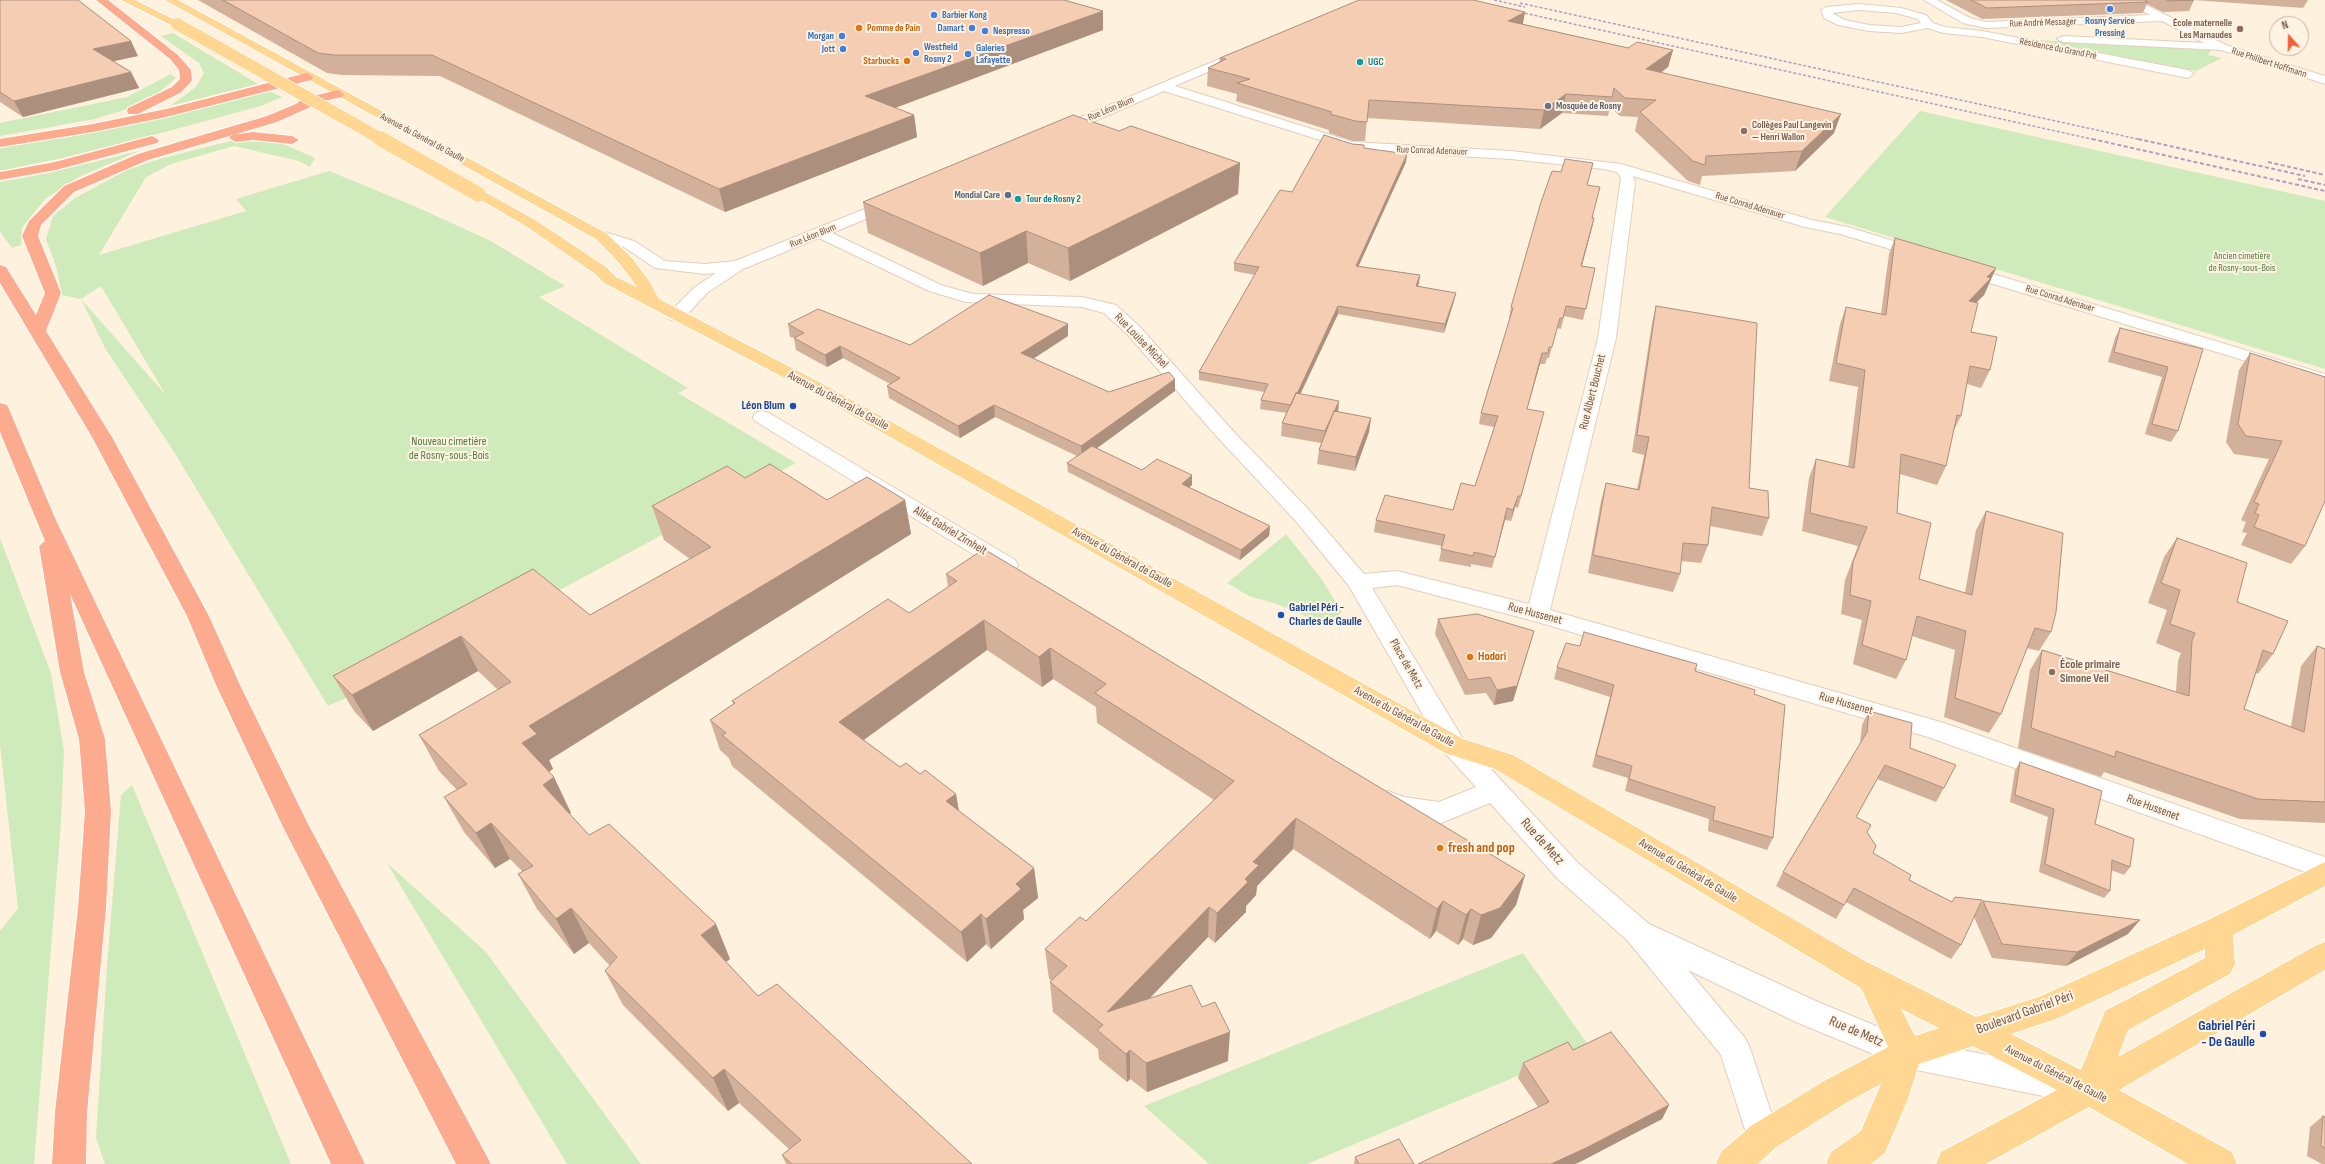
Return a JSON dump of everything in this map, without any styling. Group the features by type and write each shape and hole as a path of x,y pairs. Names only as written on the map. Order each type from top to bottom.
{"highway":[{"path":"32,138 129,112 176,90 186,80 185,70 174,57 100,0"},
{"path":"0,143 166,113 307,77"},
{"path":"0,176 56,166 260,111 338,94"},
{"path":"37,332 53,293 30,236 34,224 50,206 69,189 143,157 272,119 319,99"},
{"path":"143,157 240,137 268,137 292,140"},
{"path":"0,270 102,437 198,616 228,685 296,827 474,1164"},
{"path":"0,410 44,518 348,1164"},
{"path":"44,518 72,672 92,739 98,811 92,908 72,1112 69,1164"}],"main road":[{"name":"Avenue du Général de Gaulle","path":"126,0 177,24 532,224 600,270 610,280 676,316 817,388 1454,746 1504,762 1871,978 2089,1090 2220,1164"},
{"name":"Avenue du Général de Gaulle","path":"150,0 177,24"},
{"name":"Avenue du Général de Gaulle","path":"170,0 338,94 601,236 626,261 642,282 652,302"},
{"name":"Boulevard Gabriel Péri","path":"1733,1164 1763,1136 1835,1092 1907,1053 2045,1009 2218,929 2325,873"},
{"path":"2089,1090 2116,1021 2220,965 2218,929"},
{"path":"1954,1164 2089,1090 2325,955"},
{"path":"1843,1164 1873,1142 1891,1102 1907,1053 1871,978"}],"street":[{"name":"Rue André Messager","path":"1929,0 1967,21 1986,25 2162,18"},
{"name":"Rue Philibert Hoffmann","path":"2128,0 2222,47 2325,80"},
{"name":"Résidence du Grand Pré","path":"1929,25 1901,30 1869,28 1842,23 1828,16 1826,10 1859,7 1897,10 1922,17 1929,25 1943,30 1982,34 2188,74"},
{"path":"1982,34 2222,47"},
{"name":"Rue Léon Blum","path":"1046,137 1247,51"},
{"name":"Rue Conrad Adenauer","path":"1164,87 1352,146 1511,155 1621,168 1661,178 1810,224 1843,230 1892,245 1931,261"},
{"name":"Rue Albert Bouchet","path":"1538,614 1607,338 1628,183 1628,178 1621,168"},
{"name":"Rue Léon Blum","path":"676,316 701,290 737,266 904,198"},
{"name":"Rue Louise Michel","path":"821,233 935,288 972,299 1082,302 1110,309 1151,349 1226,435 1302,515 1358,582"},
{"path":"601,236 629,244 661,265 705,269 737,266"},
{"name":"Rue Conrad Adenauer","path":"1946,266 2325,380"},
{"name":"Allée Gabriel Zirnhelt","path":"762,417 1022,574"},
{"name":"Rue Hussenet","path":"1358,582 1397,578 1538,614 1935,730 2325,868"},
{"name":"Place de Metz","path":"1358,582 1454,746"},
{"name":"Rue de Metz","path":"1454,746 1568,871 1637,932 1734,1048 1763,1136"},
{"path":"1372,790 1399,807 1441,813 1494,790"},
{"name":"Rue de Metz","path":"1637,932 1807,1012 1907,1053 2089,1090"}],"green space":[{"path":"173,33 258,84 170,106 196,87 204,73 199,63 161,36"},
{"path":"2036,40 2209,49 2211,50 2208,55 2222,58 2196,71"},
{"path":"171,74 176,78 156,95 127,109 95,119 0,136 0,123 127,97"},
{"path":"269,91 282,97 261,106 150,136 62,158 0,171 0,148 80,135"},
{"name":"Ancien cimetière de Rosny-sous-Bois","path":"1920,111 2325,201 2325,369 1825,217"},
{"name":"Nouveau cimetière de Rosny-sous-Bois","path":"234,140 281,143 315,158 310,167 299,161 234,146 171,164 146,177 99,255 246,211 236,199 329,171 412,205 491,241 565,286 539,297 688,388 678,393 796,463 409,671 328,706 171,447 105,348 81,299 62,295 56,266 46,239 53,216 75,198 127,170 163,158","holes":["101,286 164,392 164,393 81,299"]},
{"path":"139,151 79,177 45,199 22,228 21,245 12,248 0,232 0,182 49,173"},
{"path":"1286,534 1320,577 1342,612 1327,625 1277,604 1249,596 1227,583"},
{"path":"0,538 51,673 64,751 61,822 34,1164 0,1164 0,931 18,908 0,745"},
{"path":"132,785 291,1164 105,1164 96,1138 107,966 121,795"},
{"path":"387,863 486,952 641,1164 567,1164"},
{"path":"1523,953 1589,1046 1307,1164 1209,1164 1144,1106"}],"building":[{"path":"0,0 78,0 131,41 93,49 131,72 14,101 0,92"},
{"path":"223,0 1064,0 1103,11 865,96 914,115 719,189 432,55 334,55 318,53"},
{"path":"1359,0 1473,0 1525,12 1508,21 1628,48 1637,42 1673,50 1646,69 1841,114 1802,151 1706,156 1705,165 1693,161 1640,112 1656,100 1625,98 1614,88 1612,97 1566,94 1544,110 1369,100 1367,122 1355,121 1330,114 1332,112 1237,83 1250,79 1208,68 1226,59 1220,58"},
{"path":"1971,0 2145,0 2148,2 1987,8"},
{"path":"2167,0 2194,0 2169,1"},
{"path":"1073,115 1119,131 1131,126 1240,163 1068,248 1026,231 980,253 863,202"},
{"path":"1324,135 1352,144 1364,145 1364,148 1407,154 1356,266 1420,275 1416,286 1456,293 1445,324 1338,306 1291,405 1261,400 1268,384 1199,372 1259,267 1234,263 1280,190 1292,192"},
{"path":"1565,159 1593,163 1587,185 1600,187 1592,218 1594,218 1581,266 1595,268 1586,309 1566,306 1563,318 1560,318 1552,347 1549,347 1548,353 1542,353 1527,409 1544,412 1521,496 1518,496 1513,510 1507,508 1495,557 1474,552 1473,556 1441,549 1445,535 1376,520 1385,495 1453,510 1461,483 1475,486 1498,416 1481,413 1513,308 1511,307 1541,202 1552,171 1561,172"},
{"path":"1895,238 1996,268 1987,277 1991,278 1969,301 1978,303 1971,332 1997,337 1990,370 1970,366 1961,416 1957,415 1946,466 1901,454 1897,513 1931,523 1919,579 1972,595 1986,511 2063,533 2056,612 2051,632 2035,628 2001,714 1955,698 1966,631 1917,616 1906,660 1862,645 1871,601 1850,595 1853,562 1867,527 1810,513 1816,459 1854,468 1865,370 1836,363 1846,307 1886,315"},
{"path":"989,295 1068,324 1021,353 1109,392 1169,372 1175,379 1081,446 994,405 958,426 887,386 900,378 840,346 825,355 794,338 804,333 788,324 818,309 910,345"},
{"path":"1656,306 1757,323 1749,488 1768,491 1769,518 1712,507 1708,545 1683,543 1680,574 1593,555 1606,483 1639,490 1649,437 1637,435"},
{"path":"2120,328 2203,349 2178,431 2152,424 2168,367 2114,352"},
{"path":"2250,353 2325,377 2325,501 2305,546 2254,527 2259,515 2255,513 2259,504 2254,502 2282,441 2246,436 2238,424"},
{"path":"1296,393 1339,401 1325,431 1282,423"},
{"path":"1334,411 1371,418 1356,457 1319,450"},
{"path":"1092,446 1142,470 1157,459 1192,475 1182,484 1270,526 1241,550 1067,463"},
{"path":"770,464 827,500 867,477 905,500 529,726 537,734 522,743 554,777 543,785 589,835 609,824 716,924 701,935 758,996 777,984 972,1164 792,1164 782,1155 801,1140 724,1069 713,1078 605,971 617,957 571,908 556,919 518,874 533,866 491,823 476,833 444,797 467,784 419,735 511,682 461,636 352,695 333,676 533,569 590,615 711,547 652,506 727,466 745,478"},
{"path":"2177,538 2247,563 2237,602 2288,621 2273,654 2263,650 2244,709 2304,732 2317,646 2325,649 2325,802 2258,799 2116,751 2115,757 2031,728 2042,650 2189,696 2192,641 2195,633 2170,624 2180,590 2161,583"},
{"path":"984,549 1525,875 1500,908 1481,915 1471,909 1466,915 1443,901 1437,909 1296,818 1253,862 1259,865 1245,879 1248,882 1217,913 1209,907 1107,1012 1191,985 1202,1007 1215,1002 1230,1032 1146,1063 1130,1050 1126,1054 1097,1030 1103,1025 1050,982 1067,966 1045,949 1080,917 1086,921 1234,781 1095,693 1106,684 1050,648 1039,657 984,620 839,722 900,767 906,763 920,774 925,770 956,794 946,801 1034,868 1016,884 1021,889 986,919 981,914 961,932 722,735 726,733 710,720 735,703 732,701 888,599 909,613 957,581 946,574"},
{"path":"1477,614 1534,631 1517,686 1497,690 1490,677 1468,680 1438,619"},
{"path":"1584,632 1697,664 1695,671 1755,690 1754,694 1785,705 1773,838 1713,820 1715,807 1629,779 1632,766 1596,755 1614,685 1557,667 1566,643 1580,646"},
{"path":"1869,711 1912,723 1910,748 1956,765 1944,788 1885,765 1856,817 1871,825 1867,832 1876,846 1873,853 1911,875 1909,880 1952,902 1955,897 1982,900 1961,945 1854,888 1844,905 1783,872 1867,732"},
{"path":"2020,762 2102,791 2095,824 2134,839 2130,867 2112,860 2110,891 2045,864 2054,809 2015,795"},
{"path":"1983,901 2140,920 2077,952 2002,944"},
{"path":"1611,1032 1669,1105 1586,1148 1551,1164 1418,1164 1549,1102 1523,1063 1568,1042 1573,1050"},
{"path":"2323,1116 2325,1117 2325,1148 2321,1146"},
{"path":"1399,1139 1414,1164 1359,1164 1355,1157"}],"railway":[{"path":"1494,0 1525,7"},
{"path":"1520,3 2142,140"},
{"path":"1515,11 2096,140"},
{"path":"2092,139 2325,191"},
{"path":"2138,139 2305,176"},
{"path":"2268,162 2325,175"},
{"path":"2298,179 2325,185"}],"place":[{"name":"Rosny Service Pressing","path":"2110,9"},
{"name":"Barbier Kong","path":"934,15"},
{"name":"Pomme de Pain","path":"859,28"},
{"name":"Damart","path":"972,28"},
{"name":"École maternelle Les Marnaudes","path":"2240,29"},
{"name":"Nespresso","path":"985,31"},
{"name":"Morgan","path":"842,36"},
{"name":"Jott","path":"843,49"},
{"name":"Westfield Rosny 2","path":"916,53"},
{"name":"Galeries Lafayette","path":"968,54"},
{"name":"Starbucks","path":"907,61"},
{"name":"UGC","path":"1360,62"},
{"name":"Mosquée de Rosny","path":"1548,106"},
{"name":"Collèges Paul Langevin — Henri Wallon","path":"1744,131"},
{"name":"Mondial Care","path":"1008,195"},
{"name":"Tour de Rosny 2","path":"1018,199"},
{"name":"Léon Blum","path":"793,406"},
{"name":"Gabriel Péri - Charles de Gaulle","path":"1281,615"},
{"name":"Hodori","path":"1470,657"},
{"name":"École primaire Simone Veil","path":"2052,672"},
{"name":"fresh and pop","path":"1440,848"},
{"name":"Gabriel Péri - De Gaulle","path":"2263,1034"}]}
